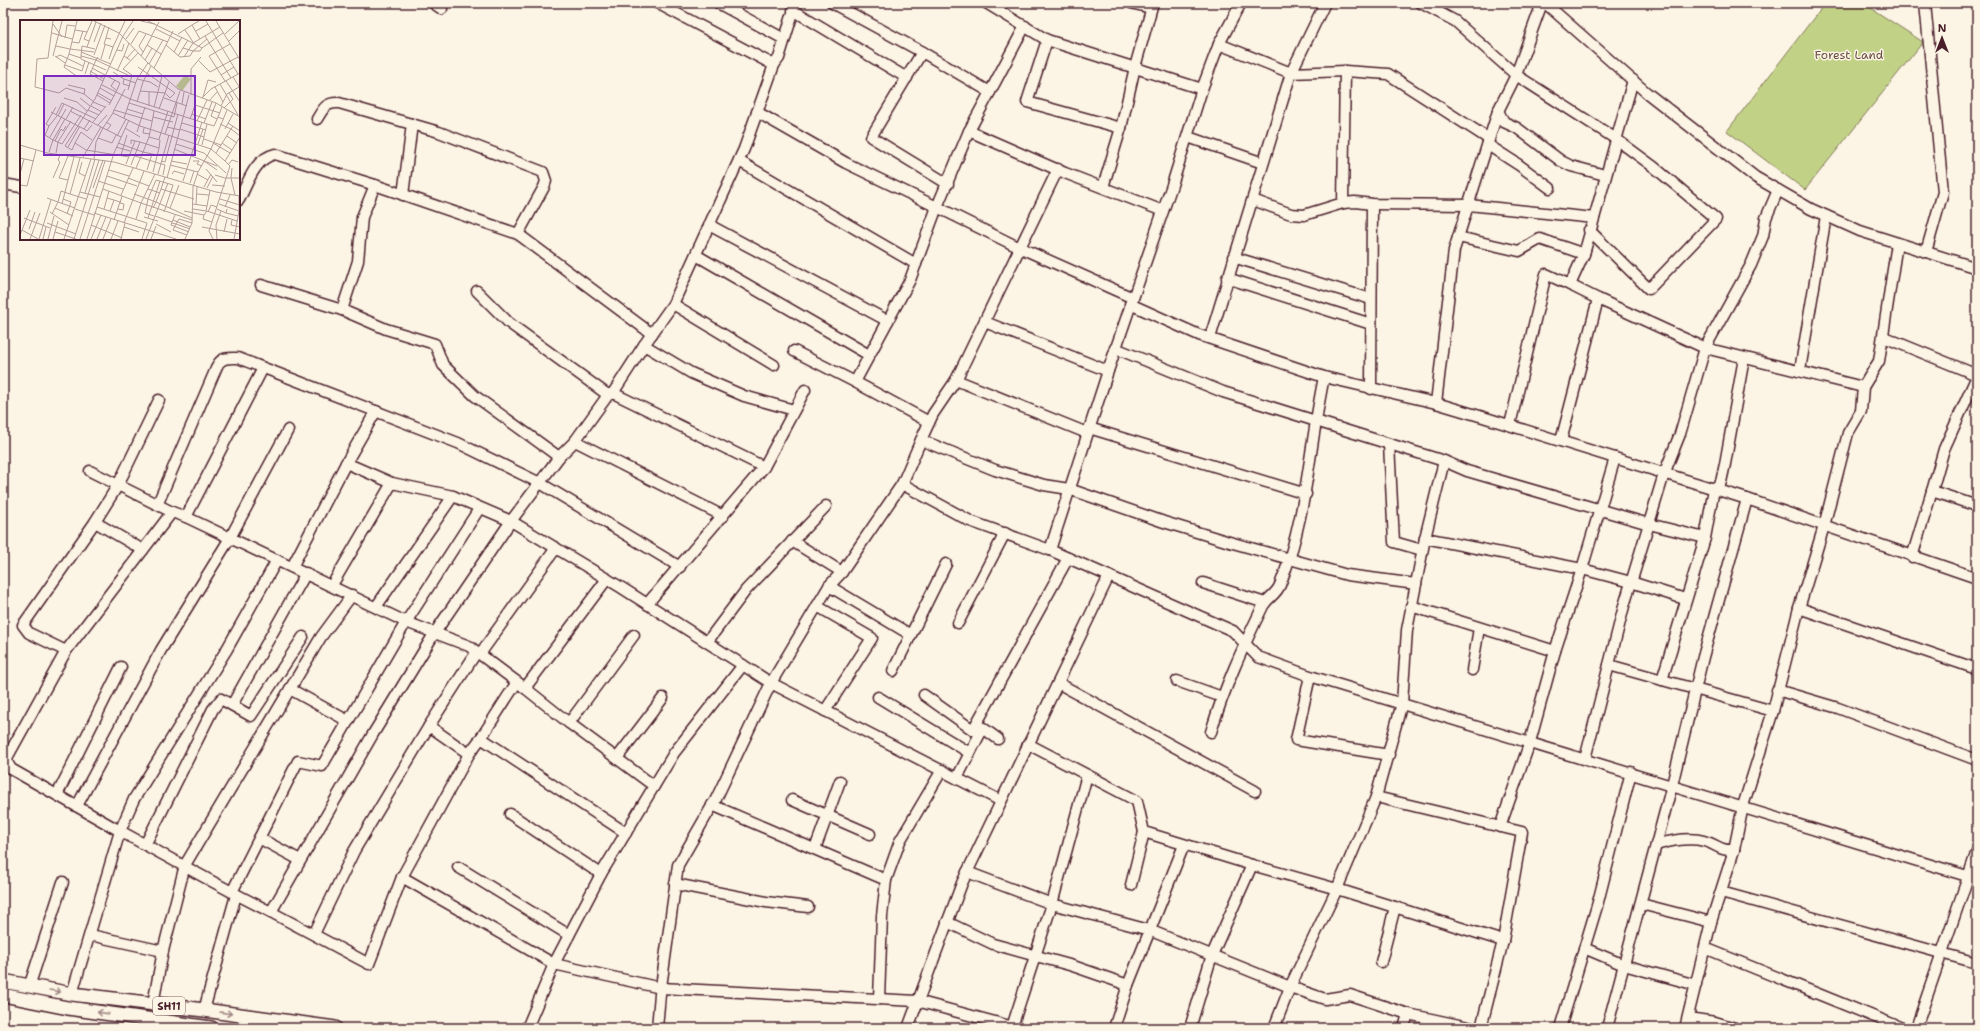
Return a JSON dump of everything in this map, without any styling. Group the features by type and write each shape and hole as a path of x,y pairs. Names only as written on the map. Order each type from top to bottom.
{"main road":[{"name":"SH11","path":"3,981 72,994 335,1028"},
{"name":"SH11","path":"3,995 68,1008 207,1028"}],"street":[{"path":"433,3 442,9"},
{"path":"657,3 774,65"},
{"path":"718,3 784,39"},
{"path":"832,3 922,52 990,92"},
{"path":"986,3 1047,40 1202,89"},
{"path":"1103,187 1121,128 1134,67 1152,6 1131,3"},
{"path":"1050,550 1115,348 1163,211 1202,89 1219,44 1241,3"},
{"path":"1210,338 1233,257 1253,200 1291,73 1325,3"},
{"path":"1421,3 1454,21 1516,75 1616,139 1654,167 1716,218 1650,289 1589,230"},
{"path":"1436,403 1454,250 1498,111 1516,75 1542,3"},
{"path":"1545,3 1632,80 1755,177 1826,216 1860,231 1977,268"},
{"path":"1925,3 1943,192 1926,252"},
{"path":"271,912 300,860 434,634 511,521 559,457 575,441 673,304 739,161 774,65 779,58 794,6 907,78"},
{"path":"855,382 888,321 916,264 937,207 948,184 969,131 1025,26"},
{"path":"1047,40 1027,102 1121,128"},
{"path":"1219,44 1291,73 1345,71 1388,74 1489,142 1550,188"},
{"path":"922,52 871,137 948,184"},
{"path":"1343,203 1345,71"},
{"path":"1570,285 1584,254 1589,230 1594,218 1632,80"},
{"path":"317,119 324,106 334,103 439,132 543,172 546,181 544,187 518,234"},
{"path":"1498,111 1504,122 1517,128 1561,160 1571,166 1605,176"},
{"path":"757,112 846,163 1199,335 1324,377 1436,403 1510,425 1714,489 1977,578"},
{"path":"403,195 412,124"},
{"path":"969,131 1058,169 1163,211"},
{"path":"1188,136 1263,163"},
{"path":"240,198 259,162 266,156 275,154 375,185 518,234 652,334"},
{"path":"739,161 916,264"},
{"path":"657,1028 678,865 712,805 771,683 829,586 842,572 902,484 929,422 956,380 1058,169"},
{"path":"3,184 20,187"},
{"path":"342,310 358,261 362,217 375,185"},
{"path":"1585,759 1631,582 1664,474 1680,434 1705,348 1752,265 1763,236 1766,218 1778,190"},
{"path":"1253,200 1291,214 1304,215 1343,203 1355,202 1372,204 1469,205 1594,218"},
{"path":"1371,389 1372,204"},
{"path":"1800,370 1826,216"},
{"path":"709,225 888,321"},
{"path":"1458,237 1519,252 1540,239 1584,254"},
{"path":"1685,1028 1711,922 1734,850 1743,806 1773,711 1777,690 1799,608 1824,526 1848,433 1861,411 1863,387 1879,360 1884,338 1896,243"},
{"path":"696,255 869,355"},
{"path":"1233,257 1371,298"},
{"path":"1510,425 1546,274 1705,348 1800,370 1863,387"},
{"path":"1227,278 1371,324"},
{"path":"261,285 342,310 386,329 435,344 443,365 475,396 559,457"},
{"path":"477,291 509,323 610,394 764,467"},
{"path":"1561,441 1598,299"},
{"path":"673,304 774,366"},
{"path":"985,322 1108,371"},
{"path":"1884,338 1977,376 1944,449 1912,557"},
{"path":"644,345 691,373 744,396 794,410"},
{"path":"1115,348 1223,392 1444,461 1466,471 1649,524 1705,538"},
{"path":"794,351 929,422"},
{"path":"158,503 203,397 221,359 238,358 458,443 540,483 680,567"},
{"path":"1662,680 1705,538 1714,489 1720,482 1725,464 1744,358"},
{"path":"186,517 263,368"},
{"path":"1211,732 1222,697 1246,643 1265,603 1274,596 1280,587 1289,559 1306,494 1314,421 1324,377"},
{"path":"956,380 1088,430 1306,494"},
{"path":"647,604 764,467 805,390"},
{"path":"66,650 30,632 23,625 95,522 118,484 159,400"},
{"path":"292,567 346,463 376,411"},
{"path":"77,806 161,650 230,538 288,430"},
{"path":"921,440 995,470 1044,485 1069,489 1164,522 1289,559 1347,575 1416,584"},
{"path":"575,441 723,516"},
{"path":"1388,444 1394,542 1422,550"},
{"path":"1500,826 1530,742 1554,652 1582,569 1615,458"},
{"path":"1274,1028 1290,987 1337,889 1376,797 1389,755 1402,703 1407,630 1411,606 1422,550 1444,461"},
{"path":"346,463 392,483 453,496 511,521 607,579 771,683 1001,801"},
{"path":"90,472 158,503 172,512 186,517 332,585 406,622 434,634 469,646 654,786"},
{"path":"332,585 392,483"},
{"path":"902,484 970,521 1050,550 1233,631 1258,657 1310,676 1743,806 1973,878"},
{"path":"1932,491 1977,506"},
{"path":"376,607 453,496"},
{"path":"1607,1028 1672,785 1695,690 1747,500"},
{"path":"707,642 746,590 826,506"},
{"path":"204,1010 234,893 259,838 298,762 322,766 406,622 479,508"},
{"path":"172,512 66,650 8,756 7,762 11,769 17,773 145,845 369,964 402,877 469,754 521,685 607,579"},
{"path":"95,522 143,550"},
{"path":"958,624 1005,533"},
{"path":"1425,538 1582,569 1631,582 1685,600"},
{"path":"792,541 842,572"},
{"path":"314,934 354,851 429,726 478,653 556,548"},
{"path":"957,778 970,753 978,729 1068,558"},
{"path":"72,994 120,831 134,799 227,649 277,560"},
{"path":"893,672 946,564"},
{"path":"232,705 306,573"},
{"path":"908,1028 967,872 1109,576"},
{"path":"1203,583 1265,603"},
{"path":"829,586 911,635"},
{"path":"152,1004 162,951 185,866 321,637 352,595"},
{"path":"817,606 872,638 825,711"},
{"path":"1411,606 1554,652"},
{"path":"1799,608 1977,669"},
{"path":"1472,670 1479,628"},
{"path":"569,723 634,635"},
{"path":"145,845 213,710 221,699 251,716 304,637"},
{"path":"527,1028 554,964 601,874 674,753 743,665"},
{"path":"1608,666 1773,711"},
{"path":"57,795 121,667"},
{"path":"1310,676 1296,740 1389,755"},
{"path":"1177,681 1222,697"},
{"path":"1058,683 1255,791"},
{"path":"290,688 348,721"},
{"path":"1777,690 1838,708 1977,760"},
{"path":"924,695 978,729 998,739"},
{"path":"878,697 970,753"},
{"path":"617,758 663,698"},
{"path":"429,726 469,754"},
{"path":"481,738 626,833"},
{"path":"1028,744 1137,801 1144,832 1131,885"},
{"path":"878,999 882,916 886,880 900,841 942,770"},
{"path":"1560,1028 1584,948 1631,772"},
{"path":"402,877 554,964 661,988 917,1001 1015,1027 1034,956 1052,904 1087,775"},
{"path":"814,849 840,781"},
{"path":"1376,797 1522,832 1503,941 1481,1028"},
{"path":"792,800 870,834"},
{"path":"712,805 886,880"},
{"path":"510,814 601,874"},
{"path":"1144,832 1337,889 1503,941"},
{"path":"259,838 300,860"},
{"path":"1656,845 1671,841 1704,841 1724,851 1734,850"},
{"path":"1114,1028 1128,985 1149,930 1184,845"},
{"path":"1916,1028 1942,954 1973,878 1977,851"},
{"path":"1190,1028 1212,955 1252,865"},
{"path":"458,867 569,935"},
{"path":"967,872 1052,904 1149,930 1325,1000 1350,995 1408,1014 1473,1028"},
{"path":"29,987 63,882"},
{"path":"675,884 766,902 808,907"},
{"path":"1721,892 1977,963"},
{"path":"1641,904 1711,922"},
{"path":"1381,962 1395,907"},
{"path":"947,922 993,944 1073,966 1128,985"},
{"path":"90,935 162,951"},
{"path":"1584,948 1624,965 1696,985"},
{"path":"1705,948 1902,1028"},
{"path":"1404,1028 1408,1014"},
{"path":"1688,1018 1715,1022 1735,1028"}],"green space":[{"name":"Forest Land","path":"1825,3 1863,3 1923,42 1805,190 1727,131"}]}
